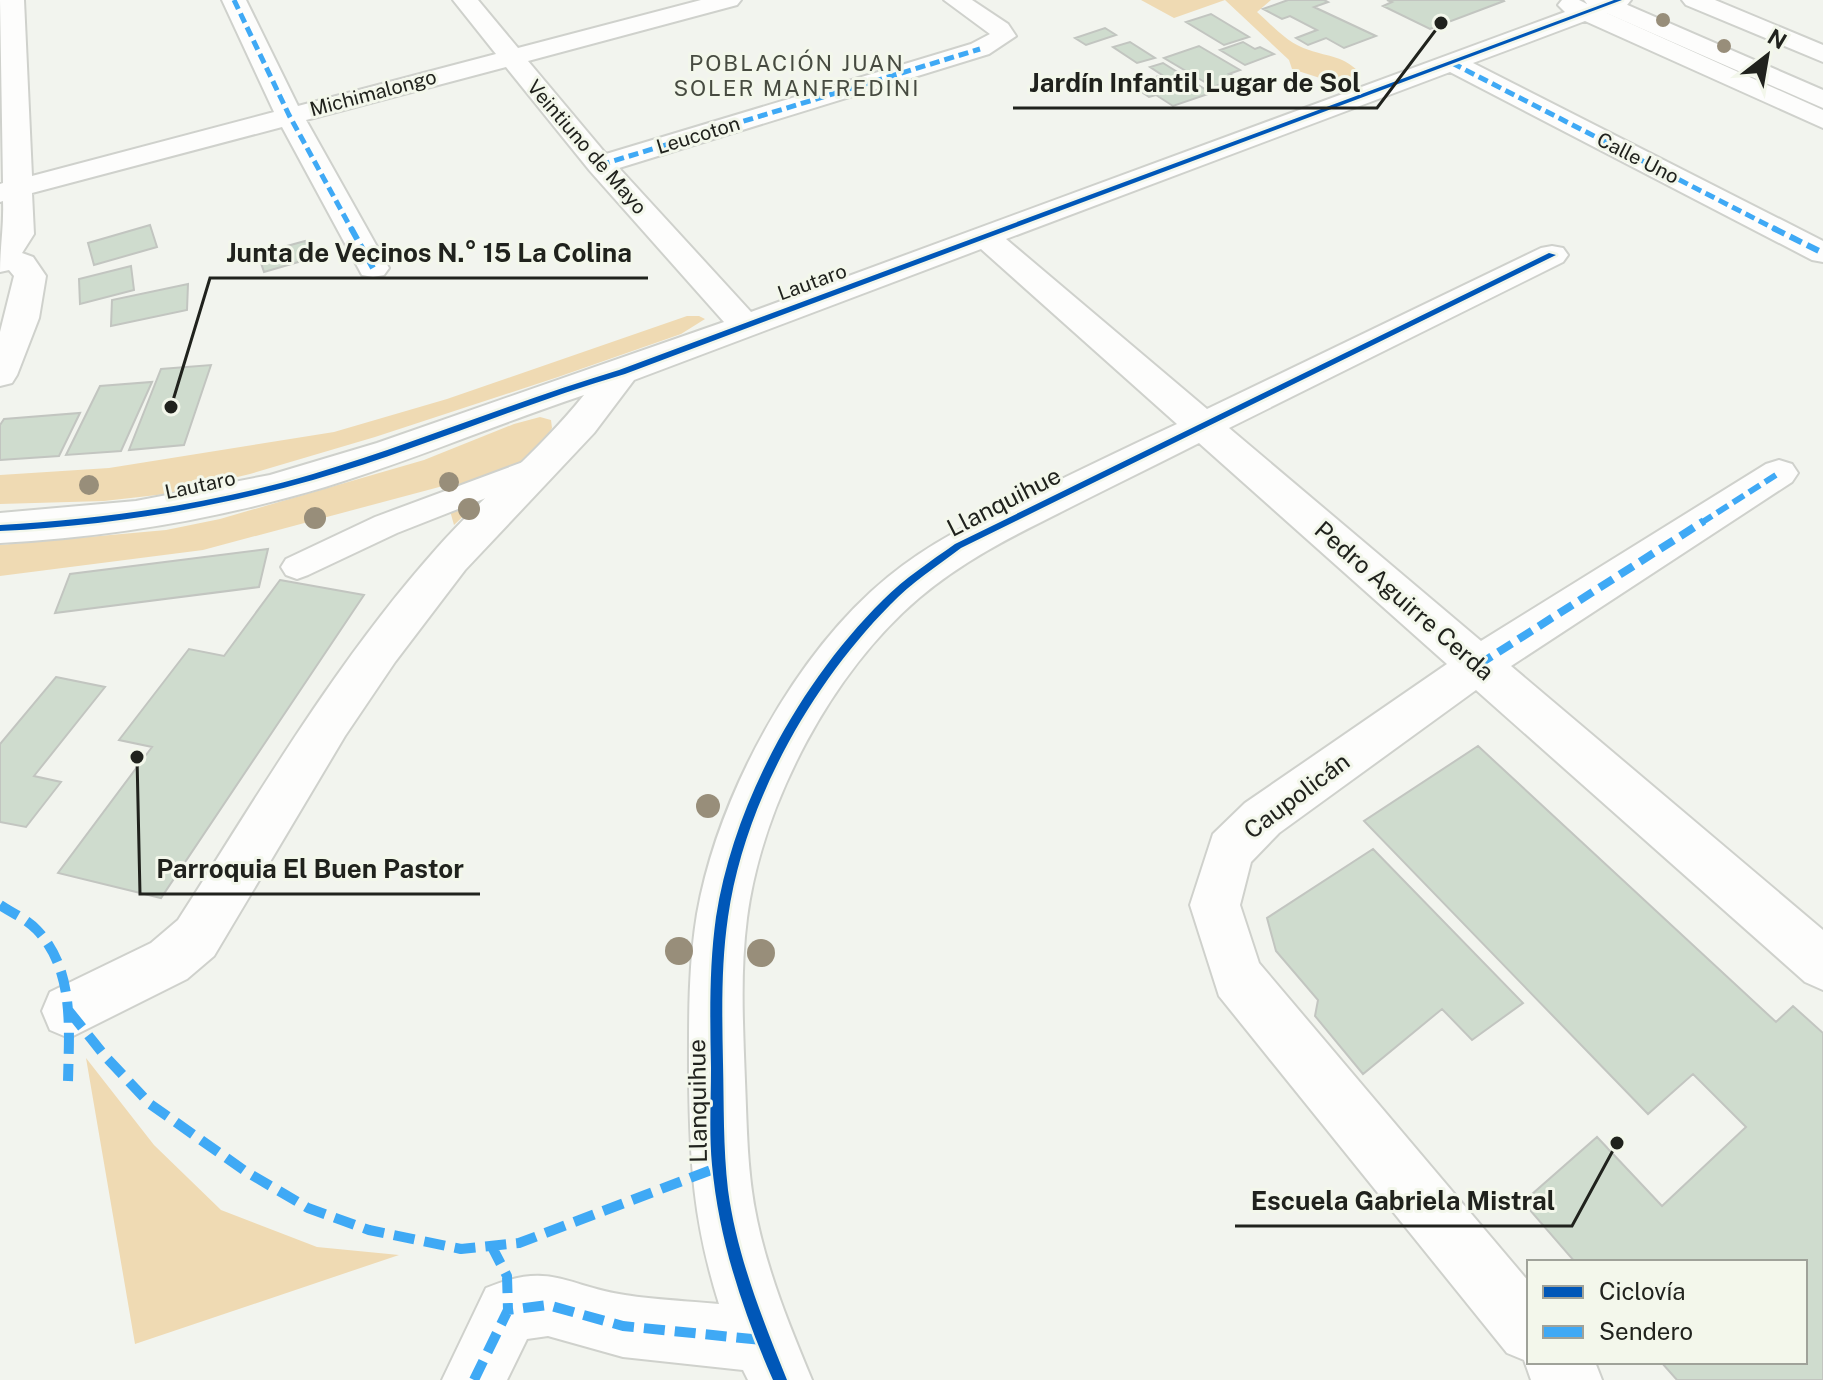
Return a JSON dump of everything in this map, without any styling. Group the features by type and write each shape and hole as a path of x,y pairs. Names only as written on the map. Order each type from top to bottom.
{"street":[{"path":"0,375 22,318 30,276 22,264 3,260 19,234 9,190 12,0"},
{"path":"234,0 289,115 373,268"},
{"name":"Veintiuno de Mayo","path":"465,0 600,165 746,326"},
{"name":"Michimalongo","path":"9,190 729,0"},
{"name":"Leucoton","path":"600,165 980,49 1004,36 986,19 956,0"},
{"path":"1559,0 1602,4 1823,100"},
{"path":"1653,0 1823,73"},
{"path":"1694,0 1823,54"},
{"path":"1602,4 1823,120"},
{"name":"Lautaro","path":"0,528 103,522 206,504 355,464 526,402 622,372 1452,63 1602,4"},
{"name":"Calle Uno","path":"1452,63 1823,253"},
{"name":"Pedro Aguirre Cerda","path":"985,237 1823,964"},
{"name":"Llanquihue","path":"771,1360 736,1254 719,1167 717,951 726,894 739,846 775,760 836,662 889,600 958,546 1552,255"},
{"path":"69,1011 169,961 196,938 329,723 380,650 451,559 581,424 622,372"},
{"name":"Caupolicán","path":"1527,1329 1238,978 1215,905 1230,850 1262,818 1478,665 1779,473"},
{"path":"474,1380 508,1310 548,1305 623,1326 771,1360"},
{"path":"1557,1364 1570,1380"}],"lane":[{"path":"297,567 398,520 542,465"}],"shaded area":[{"path":"1141,0 1225,0 1174,18"},
{"path":"1225,0 1271,0 1257,12 1281,34 1301,47 1342,60 1360,73 1353,79 1323,79 1292,69 1289,60"},
{"path":"687,316 705,319 681,334 558,377 250,474 166,494 104,501 0,504 0,475 109,468 334,432 447,399"},
{"path":"540,417 551,420 552,428 544,440 454,525 443,486 203,550 0,576 0,545 166,530 220,519 424,460 514,424"},
{"path":"86,1058 154,1145 221,1210 317,1247 399,1255 135,1344"}],"building":[{"path":"1288,0 1324,0 1328,2 1314,7 1376,36 1344,48 1326,38 1308,45 1296,38 1317,30 1290,16 1282,19 1263,9"},
{"path":"1387,0 1504,1 1430,29 1383,6 1392,2"},
{"path":"1211,14 1249,37 1224,45 1186,22"},
{"path":"1105,28 1116,35 1086,45 1075,38"},
{"path":"1130,42 1155,58 1137,63 1113,47"},
{"path":"1243,42 1274,54 1245,65 1220,50"},
{"path":"1199,46 1240,70 1229,74 1237,78 1213,87 1164,58"},
{"path":"1163,63 1211,93 1173,106 1156,95 1149,97 1131,85 1162,75 1150,67"},
{"path":"150,225 157,247 94,265 88,243"},
{"path":"305,241 312,258 264,272 258,254"},
{"path":"131,266 134,290 80,304 79,279"},
{"path":"188,284 187,310 111,326 112,300"},
{"path":"211,365 184,445 129,450 161,369"},
{"path":"152,382 121,451 66,455 100,386"},
{"path":"80,413 59,456 0,460 0,425 4,419"},
{"path":"268,549 259,587 55,613 70,574"},
{"path":"280,580 364,595 161,898 58,873 152,747 119,740 189,649 224,656"},
{"path":"56,677 105,687 34,776 61,782 26,827 0,822 0,744"},
{"path":"1478,746 1776,1022 1793,1006 1823,1033 1823,1380 1677,1380 1663,1364 1807,1364 1807,1260 1573,1260 1523,1202 1597,1137 1662,1206 1746,1127 1693,1074 1648,1114 1364,821"},
{"path":"1373,849 1523,1003 1472,1040 1442,1009 1363,1074 1315,1016 1318,1000 1276,951 1267,918"}],"marked path":[{"path":"234,0 289,115 373,268"},
{"path":"600,165 980,49"},
{"path":"1452,63 1823,253"},
{"path":"1478,665 1779,473"},
{"path":"0,905 37,930 58,963 64,982 69,1022 68,1081"},
{"path":"69,1011 104,1055 150,1104 245,1171 308,1208 369,1230 461,1249 519,1243 719,1167"},
{"path":"491,1245 507,1276 508,1310"},
{"path":"474,1380 508,1310 548,1305 623,1326 762,1340"}],"cycle path":[{"path":"0,528 91,522 181,508 270,489 357,463 622,372 1619,0"},
{"path":"780,1380 759,1331 741,1275 722,1192 718,1143 717,985 722,917 736,856 766,776 809,699 860,631 887,602 958,546 1552,255"}],"place":[{"name":"Jardín Infantil Lugar de Sol","path":"1441,23"},
{"name":"Junta de Vecinos N.° 15 La Colina","path":"171,407"},
{"name":"Parroquia El Buen Pastor","path":"137,757"},
{"name":"Escuela Gabriela Mistral","path":"1617,1143"}],"district":[{"name":"POBLACIÓN JUAN SOLER MANFREDINI","path":"797,76"}]}
